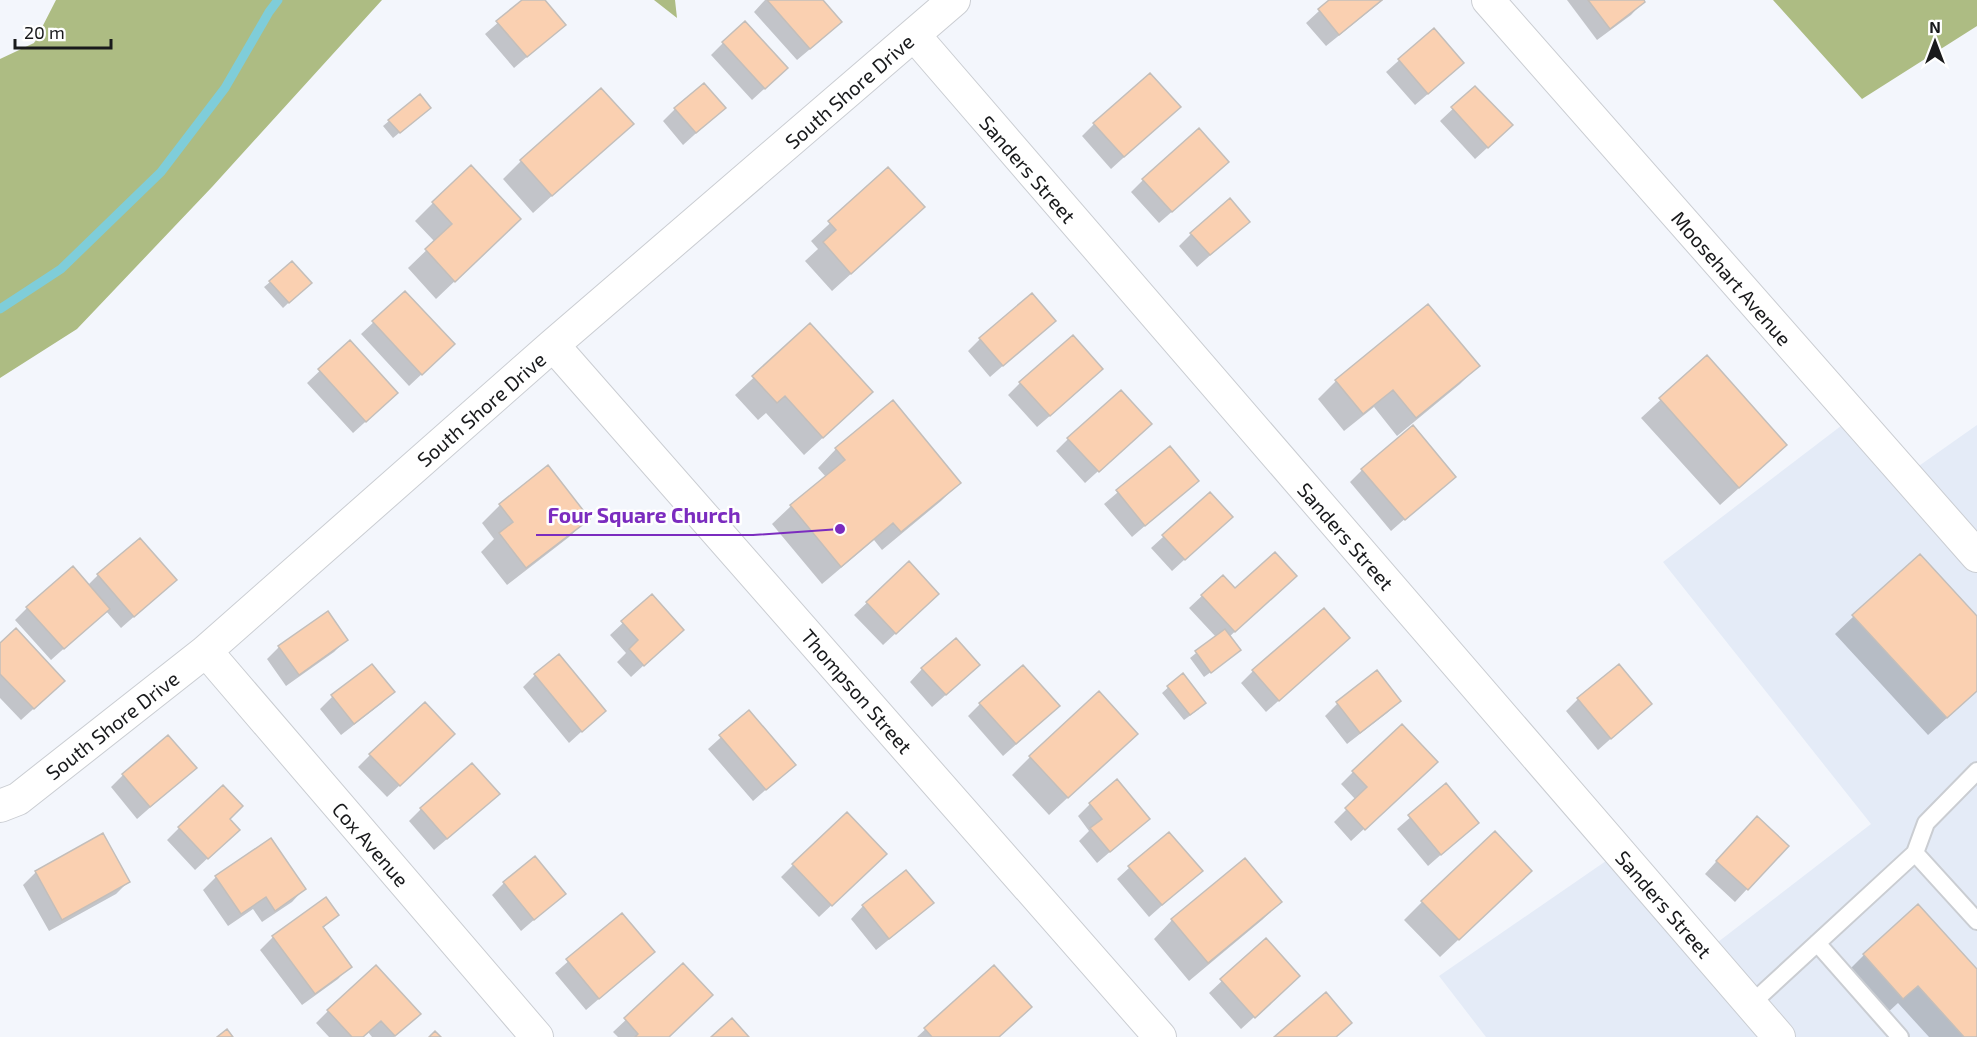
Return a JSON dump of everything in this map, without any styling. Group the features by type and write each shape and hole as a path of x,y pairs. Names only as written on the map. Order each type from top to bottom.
{"street":[{"name":"South Shore Drive","path":"0,806 18,799 206,651 553,345 954,0"},
{"name":"Moosehart Avenue","path":"1488,0 1977,556"},
{"name":"Sanders Street","path":"914,35 1779,1037"},
{"name":"Thompson Street","path":"553,345 1160,1037"},
{"name":"Cox Avenue","path":"206,651 537,1037"}],"lane":[{"path":"1750,1004 1915,853 1926,823 1977,771"},
{"path":"1915,853 1977,921"},
{"path":"1817,943 1900,1037"}],"shaded area":[{"path":"1854,416 1906,475 1977,425 1977,1037 1486,1037 1439,976 1619,852 1705,952 1871,824 1663,562"}],"green space":[{"path":"56,0 382,0 212,187 77,329 0,378 0,59 34,43"},
{"path":"654,0 675,0 677,18"},
{"path":"1773,0 1977,0 1977,26 1862,99"}],"building":[{"path":"522,0 545,0 566,25 527,57 496,21"},
{"path":"767,0 823,0 842,22 810,49"},
{"path":"1329,0 1382,0 1339,35 1318,9"},
{"path":"1588,0 1644,0 1645,2 1610,29"},
{"path":"745,21 788,68 765,89 722,42"},
{"path":"1434,28 1464,63 1428,94 1398,59"},
{"path":"1150,73 1181,107 1124,157 1093,123"},
{"path":"704,83 726,108 696,133 674,108"},
{"path":"1475,86 1513,125 1488,148 1451,107"},
{"path":"601,88 634,124 552,196 520,160"},
{"path":"420,94 431,108 400,133 388,120"},
{"path":"1199,128 1229,162 1172,212 1142,179"},
{"path":"471,165 521,219 455,282 425,249 452,224 432,202"},
{"path":"888,167 925,207 851,274 823,242 836,230 828,221"},
{"path":"1230,198 1250,222 1210,255 1190,233"},
{"path":"292,261 312,283 289,303 269,281"},
{"path":"405,291 455,344 422,375 372,321"},
{"path":"1032,293 1056,321 1003,366 979,338"},
{"path":"1428,304 1480,366 1416,418 1393,390 1363,414 1335,380"},
{"path":"810,323 873,392 823,438 785,396 777,403 752,376"},
{"path":"1073,335 1103,369 1050,416 1019,382"},
{"path":"350,340 398,393 366,422 318,369"},
{"path":"1707,355 1787,445 1739,488 1659,398"},
{"path":"1121,390 1152,424 1099,472 1067,438"},
{"path":"893,400 961,483 901,532 893,523 841,567 790,505 845,460 835,448"},
{"path":"1413,425 1456,477 1405,520 1361,469"},
{"path":"1170,446 1199,481 1145,526 1116,490"},
{"path":"548,465 590,519 526,568 499,533 513,522 499,504"},
{"path":"1210,492 1233,517 1185,560 1162,535"},
{"path":"140,538 177,580 134,617 97,574"},
{"path":"1275,552 1297,576 1235,632 1201,595 1223,575 1235,588"},
{"path":"1920,554 1977,616 1977,691 1947,718 1852,615"},
{"path":"909,561 939,594 896,634 866,602"},
{"path":"73,566 110,609 64,649 26,607"},
{"path":"652,594 684,630 644,666 629,649 638,640 621,621"},
{"path":"1324,608 1350,638 1279,701 1252,670"},
{"path":"328,611 348,640 299,675 278,646"},
{"path":"16,628 65,681 34,709 0,674 0,643"},
{"path":"1225,629 1241,650 1211,673 1195,651"},
{"path":"956,638 980,665 946,695 921,668"},
{"path":"559,654 606,711 582,732 534,674"},
{"path":"372,664 395,692 354,724 331,695"},
{"path":"1619,664 1652,704 1611,739 1577,698"},
{"path":"1023,665 1060,706 1016,744 979,703"},
{"path":"1377,670 1401,701 1360,733 1336,702"},
{"path":"1183,673 1206,703 1190,715 1167,686"},
{"path":"1099,691 1138,734 1068,798 1029,756"},
{"path":"425,702 455,734 400,786 369,754"},
{"path":"749,710 796,765 766,790 719,735"},
{"path":"1402,724 1438,762 1365,830 1345,808 1367,787 1352,771"},
{"path":"168,735 197,768 150,807 122,774"},
{"path":"472,763 500,794 447,839 420,808"},
{"path":"1117,779 1150,819 1110,852 1090,828 1102,819 1089,803"},
{"path":"1446,783 1479,823 1441,855 1408,815"},
{"path":"223,785 243,806 230,819 240,830 208,859 178,827"},
{"path":"847,812 887,854 832,906 792,864"},
{"path":"1757,816 1789,846 1748,890 1716,861"},
{"path":"1495,831 1532,871 1459,940 1421,901"},
{"path":"1169,832 1203,871 1162,905 1128,866"},
{"path":"103,833 130,882 62,920 35,871"},
{"path":"271,838 306,889 275,911 266,897 241,914 215,876"},
{"path":"535,856 566,894 534,920 503,882"},
{"path":"1245,858 1282,902 1208,963 1171,919"},
{"path":"906,870 934,903 889,939 862,905"},
{"path":"326,897 339,915 323,927 352,967 315,994 272,936"},
{"path":"1918,904 1977,969 1977,1037 1964,1037 1918,986 1903,999 1863,954"},
{"path":"622,913 655,952 599,999 566,959"},
{"path":"1266,938 1300,976 1255,1018 1220,979"},
{"path":"683,963 713,995 669,1037 635,1037 638,1034 624,1018"},
{"path":"376,965 421,1014 395,1036 381,1021 363,1037 352,1037 327,1010"},
{"path":"994,965 1032,1007 999,1037 932,1037 924,1028"},
{"path":"1326,992 1352,1023 1336,1037 1274,1037"},
{"path":"732,1018 749,1037 711,1037"},
{"path":"227,1029 233,1037 217,1037"},
{"path":"435,1031 441,1037 429,1037"}],"waterway":[{"path":"0,309 61,269 161,172 225,88 278,0"}],"place":[{"name":"Four Square Church","path":"840,529"}]}
